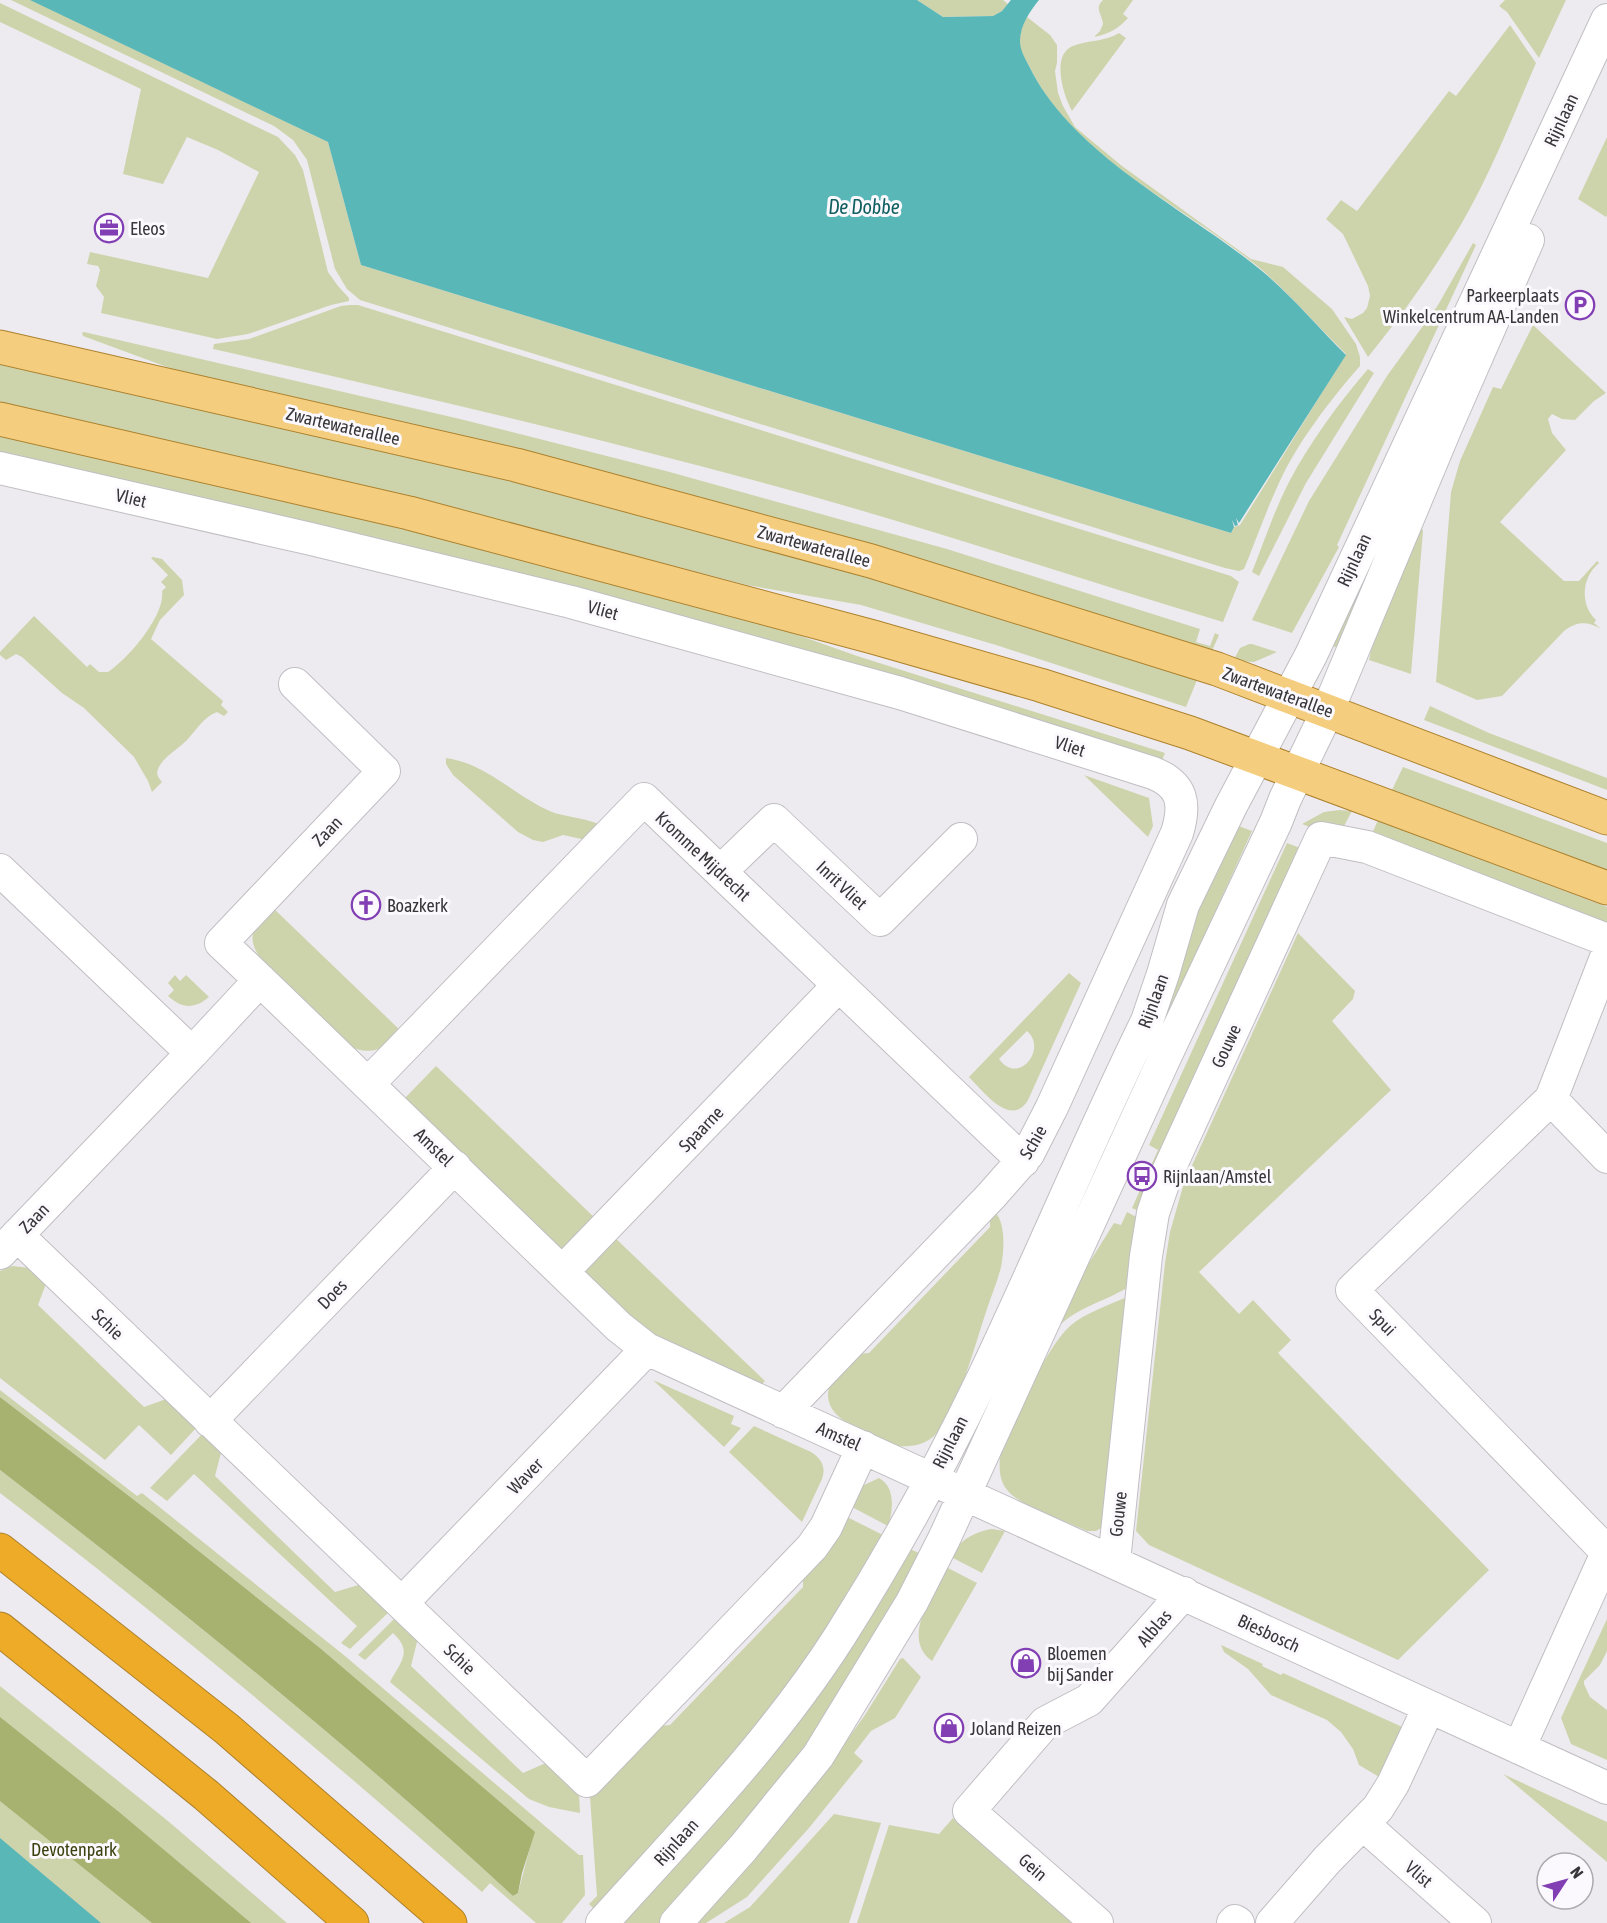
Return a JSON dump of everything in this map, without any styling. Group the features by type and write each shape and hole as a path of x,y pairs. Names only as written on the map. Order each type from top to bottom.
{"highway":[{"path":"0,1550 228,1729 450,1923"},
{"path":"0,1629 207,1795 352,1923"}],"main road":[{"name":"Zwartewaterallee","path":"0,347 516,465 871,561 1216,669 1607,818"},
{"path":"0,419 409,513 862,634 1040,685 1190,734 1607,888"}],"street":[{"name":"Rijnlaan","path":"602,1923 733,1780 778,1722 839,1637 931,1478 982,1380 1147,1021 1183,905 1231,806 1311,655 1607,20"},
{"name":"Rijnlaan","path":"676,1923 743,1848 818,1756 912,1602 965,1495 1166,1055 1328,710 1447,425 1523,251 1607,71"},
{"name":"Vliet","path":"0,468 311,538 560,599 900,693 1153,773 1170,782 1180,798 1181,806"},
{"name":"Zaan","path":"260,980 221,943 384,771 294,684"},
{"name":"Kromme Mijdrecht","path":"368,1084 644,799 1023,1161"},
{"name":"Schie","path":"783,1412 1023,1161 1052,1107 1177,833 1181,806"},
{"name":"Inrit Vliet","path":"721,871 774,820 880,920 961,839"},
{"name":"Gouwe","path":"1114,1561 1146,1256 1153,1213 1165,1178 1321,838 1367,847 1607,940"},
{"path":"0,870 192,1053 260,980"},
{"path":"1607,955 1551,1099 1607,1157"},
{"name":"Amstel","path":"260,980 619,1327 647,1349 931,1478"},
{"name":"Spaarne","path":"563,1271 838,986"},
{"name":"Zaan","path":"8,1244 192,1053"},
{"name":"Spui","path":"1519,1748 1607,1553 1352,1290 1551,1099"},
{"name":"Does","path":"210,1421 455,1167"},
{"name":"Schie","path":"8,1244 210,1421 587,1781 812,1547 826,1527 863,1447"},
{"name":"Waver","path":"402,1604 647,1349"},
{"name":"Biesbosch","path":"931,1478 1607,1788"},
{"name":"Alblas","path":"969,1811 1045,1722 1089,1700 1184,1593"},
{"path":"1272,1923 1378,1808 1393,1784 1429,1707"},
{"name":"Gein","path":"969,1811 1097,1923"},
{"name":"Vlist","path":"1363,1824 1475,1923"},
{"path":"1233,1923 1235,1920 1238,1923"}],"green space":[{"path":"11,0 31,0 328,142 361,265 1231,533 1234,527 1240,525 1346,354 1262,270 1135,180 1075,129 1050,100 1022,53 1020,36 1027,17 1050,35 1057,45 1055,71 1058,93 1075,127 1122,166 1251,259 1283,267 1332,309 1356,344 1360,366 1326,407 1295,452 1274,494 1244,569 1239,571 1225,568 360,300 347,289 335,269 307,160 293,140 274,126"},
{"path":"917,0 1003,0 1008,4 993,16 943,17"},
{"path":"1103,0 1133,0 1123,14 1128,18 1124,22 1113,30 1094,37 1103,24 1099,6"},
{"path":"1505,0 1566,0 1539,58 1507,12 1499,6"},
{"path":"0,3 278,137 295,155 303,170 328,272 349,301 248,334 217,339 101,313 104,297 96,286 100,270 98,266 87,264 90,252 208,278 259,172 218,150 187,137 163,184 123,174 141,89 0,22"},
{"path":"1510,25 1536,63 1474,202 1418,291 1368,357 1344,317 1352,319 1367,308 1370,296 1368,286 1343,234 1326,219 1341,200 1357,211 1449,91 1456,96"},
{"path":"1119,33 1126,38 1072,111 1063,87 1060,67 1066,51 1073,46 1108,38"},
{"path":"1607,137 1607,215 1606,217 1578,199"},
{"path":"1473,243 1476,245 1337,545 1339,547 1292,633 1252,620 1309,501 1387,376 1438,305"},
{"path":"358,305 1231,576 1239,582 1223,622 811,496 513,419 213,349 214,344 249,339 341,306"},
{"path":"1533,325 1606,393 1594,401 1575,420 1562,419 1552,414 1548,419 1552,433 1566,450 1500,522 1564,581 1579,581 1597,561 1599,563 1589,576 1585,599 1587,607 1596,620 1594,623 1601,629 1582,623 1573,625 1564,631 1502,696 1477,700 1436,682 1451,492 1460,461 1493,387 1501,389"},
{"path":"84,332 460,419 666,471 947,549 1200,629 1196,642 1210,646 1215,633 1219,635 1211,653 194,377 83,336"},
{"path":"0,362 538,487 900,586 1197,680 1186,707 996,645 861,605 747,585 595,545 0,406"},
{"path":"1368,369 1374,373 1306,483 1259,576 1252,572 1289,482 1325,424"},
{"path":"0,436 433,536 733,612 857,656 1165,753 1161,763 0,455"},
{"path":"1418,527 1421,527 1423,531 1411,674 1369,660 1372,646"},
{"path":"151,558 162,559 182,580 184,595 160,620 151,639 223,701 221,705 228,712 224,716 217,712 208,717 163,761 157,773 162,782 152,792 134,757 84,708 62,693 22,657 16,654 6,660 0,652 34,616 87,667 90,664 99,672 108,672 125,658 144,636 158,612 162,601 162,591 166,587 161,582 168,575"},
{"path":"1360,588 1362,589 1341,649 1330,645"},
{"path":"1249,644 1277,652 1254,662 1233,661 1240,648"},
{"path":"1430,706 1489,733 1607,778 1607,790 1424,720"},
{"path":"446,758 475,767 552,812 601,826 586,840 563,835 543,842 533,840 518,832 453,775 446,764"},
{"path":"1403,767 1607,843 1607,875 1391,792"},
{"path":"1084,775 1149,798 1153,826 1148,837"},
{"path":"1352,811 1343,828 1315,829 1302,824 1324,812"},
{"path":"1378,820 1607,907 1607,926 1371,836"},
{"path":"1236,825 1252,831 1185,978 1155,1062 1095,1193 1080,1186 1185,923"},
{"path":"1287,843 1303,849 1141,1212 1132,1208 1158,1150 1149,1145"},
{"path":"271,906 402,1032 375,1050 353,1048 262,961 253,945 252,938 256,926"},
{"path":"1298,933 1355,991 1353,999 1332,1021 1391,1090 1199,1272 1239,1314 1253,1300 1291,1340 1278,1353 1489,1570 1398,1660 1149,1545 1136,1531 1170,1232 1184,1183"},
{"path":"1069,973 1081,983 1028,1100 1021,1108 1005,1109 989,1098 969,1077","holes":["1027,1031 1033,1038 1032,1055 1022,1067 1014,1069 999,1059"]},
{"path":"175,975 180,981 186,975 209,997 199,1004 188,1006 173,1000 168,996 174,990 168,983"},
{"path":"436,1066 597,1220 565,1253 405,1098"},
{"path":"1127,1212 1140,1219 1130,1286 1072,1315 1056,1329 1064,1303 1114,1223 1121,1225"},
{"path":"996,1213 1003,1232 1001,1267 964,1379 942,1426 934,1436 921,1444 895,1446 862,1432 840,1418 828,1400 829,1388 834,1380 856,1354 869,1353 990,1227 990,1216"},
{"path":"612,1235 765,1381 761,1385 661,1339 645,1329 580,1268"},
{"path":"12,1266 30,1268 47,1281 38,1305 144,1407 169,1398 198,1426 171,1455 139,1425 105,1460 0,1378 0,1271"},
{"path":"1127,1297 1105,1526 1096,1531 1087,1531 1033,1508 1014,1497 1001,1479 1000,1456 1030,1387 1061,1336 1083,1317"},
{"path":"653,1380 734,1416 731,1424 741,1428 724,1447"},
{"path":"0,1390 137,1496 142,1493 345,1656 579,1855 583,1855 585,1895 562,1923 536,1923 490,1883 482,1892 244,1688 0,1493 0,1470 131,1572 325,1730 513,1896 518,1893 534,1832 320,1648 155,1516 0,1397"},
{"path":"0,1397 155,1516 320,1648 535,1832 518,1893 513,1896 325,1730 131,1572 0,1470"},
{"path":"754,1426 811,1452 822,1464 824,1471 822,1479 802,1522 729,1452"},
{"path":"204,1432 222,1449 215,1476 335,1592 362,1584 390,1611 350,1649 341,1643 357,1626 194,1474 167,1501 150,1488"},
{"path":"879,1478 891,1493 892,1507 888,1526 850,1506 862,1486"},
{"path":"845,1516 883,1535 842,1607 791,1686 597,1912 589,1904 597,1896 590,1797 658,1726 670,1725 803,1587 803,1574"},
{"path":"992,1529 1005,1531 982,1573 951,1557 958,1546 968,1538"},
{"path":"904,1546 927,1557 843,1702 662,1923 617,1923"},
{"path":"946,1567 977,1583 932,1661 923,1651 919,1640 919,1628 928,1603"},
{"path":"396,1617 418,1638 411,1666 523,1773 548,1762 579,1793 580,1813 549,1807 529,1799 390,1682 404,1651 393,1633 365,1660 358,1655"},
{"path":"1607,1619 1607,1651 1600,1665 1584,1681 1584,1684 1590,1697 1607,1710 1607,1760 1571,1744 1561,1718"},
{"path":"1221,1645 1281,1675 1283,1673 1409,1730 1381,1778 1359,1765 1353,1749 1341,1732 1327,1720 1271,1695 1248,1669 1224,1652"},
{"path":"903,1658 921,1677 895,1718 871,1731 854,1753 863,1761 809,1828 747,1897 706,1923 692,1923 834,1758 865,1715 900,1659"},
{"name":"Devotenpark","path":"0,1686 168,1821 287,1923 0,1923"},
{"path":"0,1717 119,1812 251,1923 152,1923 0,1801"},
{"path":"1503,1774 1607,1822 1607,1862"},
{"path":"834,1814 881,1823 849,1923 724,1923 750,1907"},
{"path":"953,1818 1072,1923 857,1923 889,1825 939,1834"}],"water":[{"name":"De Dobbe","path":"30,0 917,0 943,17 993,16 1002,11 1011,0 1039,0 1024,24 1020,35 1021,48 1048,98 1073,127 1134,179 1262,271 1346,355 1239,523 1236,518 1238,525 1235,526 1232,520 1234,527 1231,533 361,265 328,142"},
{"path":"0,1838 101,1923 0,1923"}],"place":[{"name":"Eleos","path":"109,228"},
{"name":"Parkeerplaats Winkelcentrum AA-Landen","path":"1580,305"},
{"name":"Boazkerk","path":"366,905"},
{"name":"Rijnlaan/Amstel","path":"1142,1176"},
{"name":"Bloemen bij Sander","path":"1026,1663"},
{"name":"Joland Reizen","path":"949,1728"}]}
